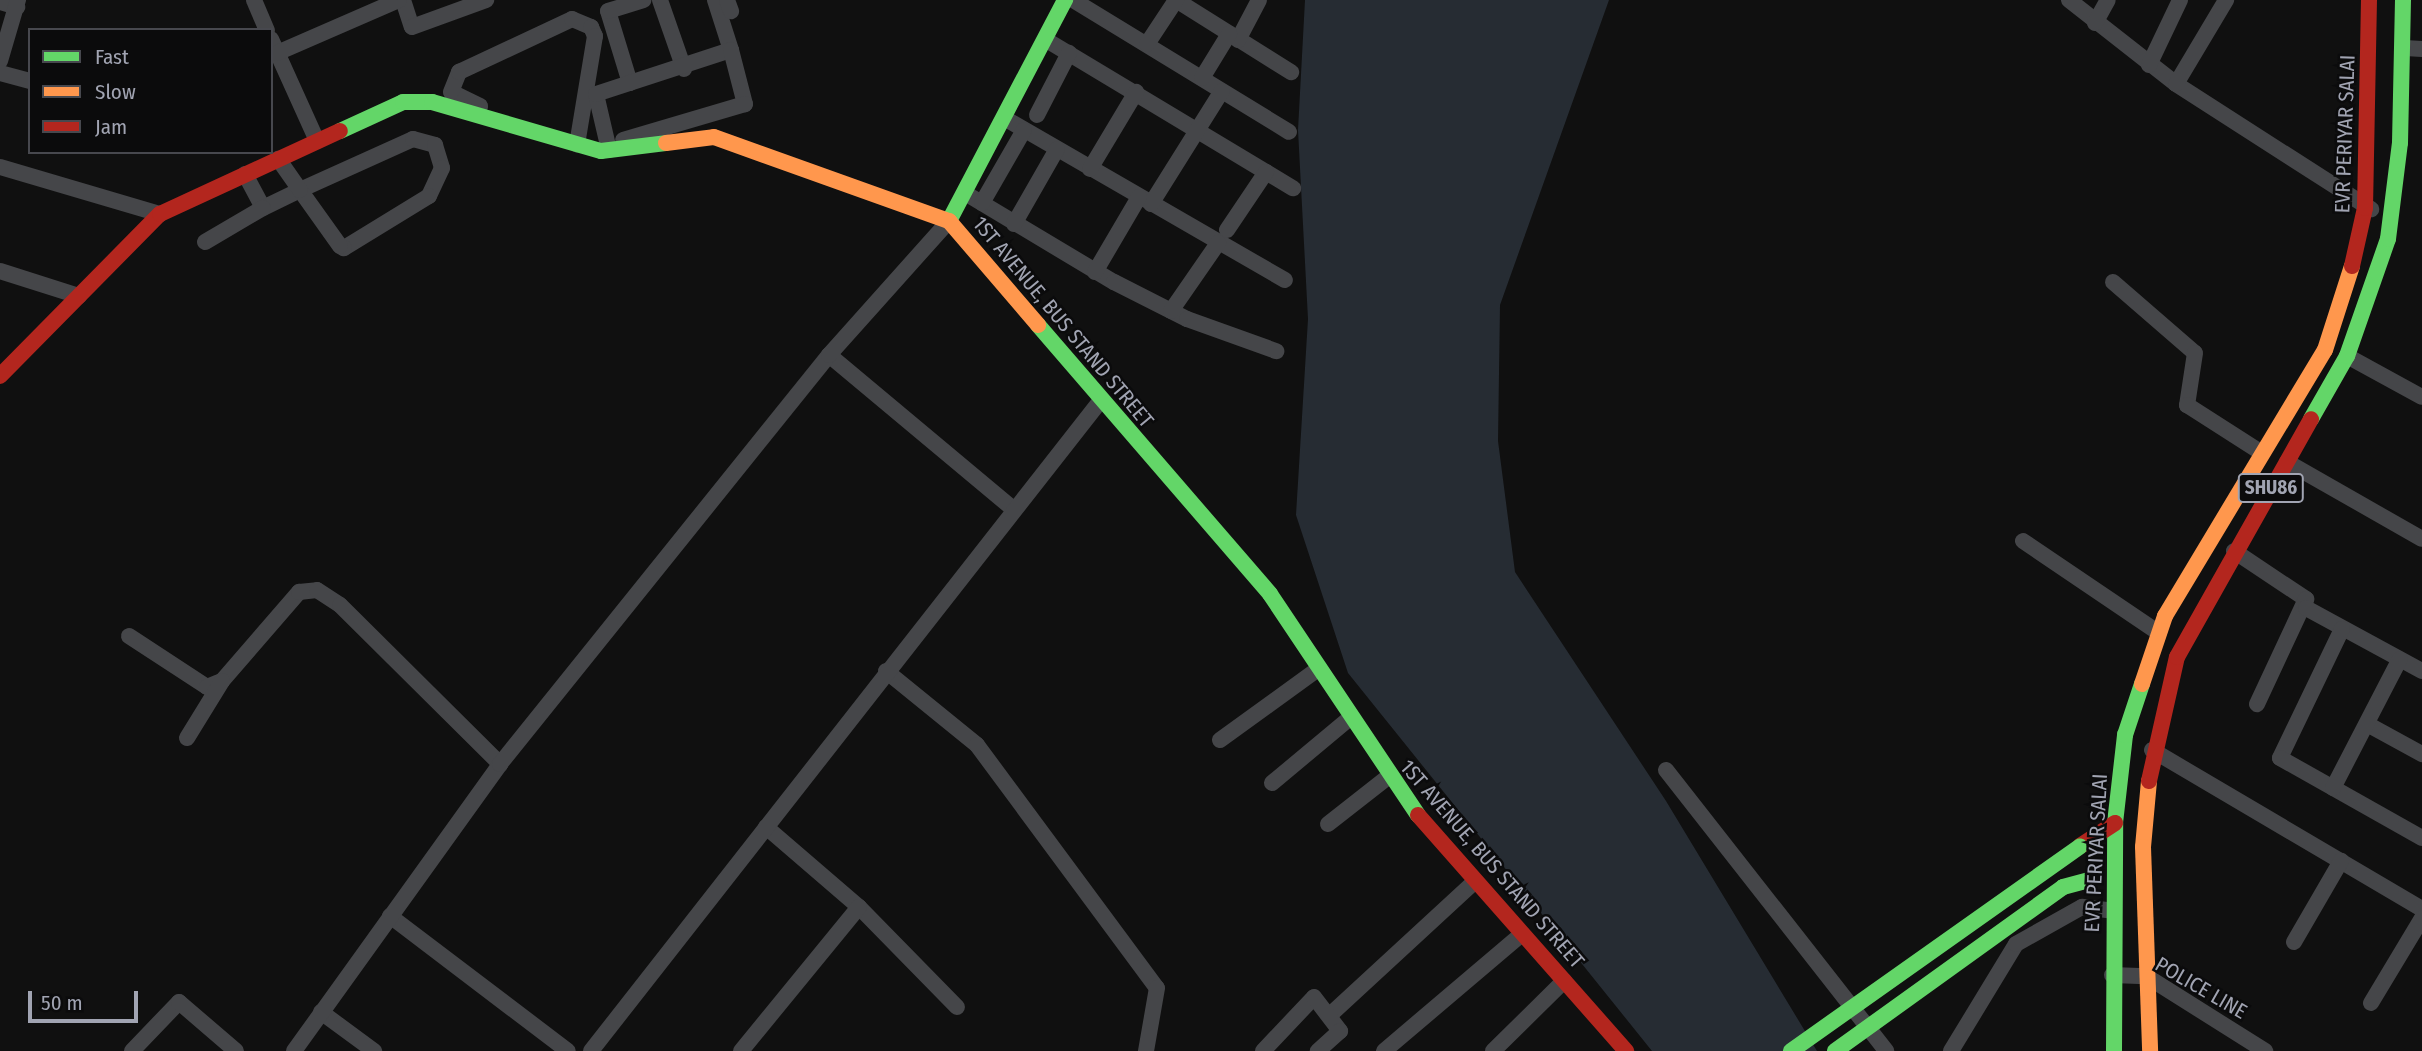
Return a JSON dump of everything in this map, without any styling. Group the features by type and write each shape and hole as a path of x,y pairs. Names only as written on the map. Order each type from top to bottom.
{"street":[{"path":"254,0 266,28"},
{"path":"317,141 274,47 401,0 412,27 486,0"},
{"path":"630,83 608,11 643,0"},
{"path":"660,0 684,69"},
{"path":"715,0 732,50 746,104 608,147 596,94 684,69 732,50"},
{"path":"294,1051 500,764 829,355 949,221 1048,41 1065,0"},
{"path":"1073,0 1091,5 1147,44 1289,132"},
{"path":"1147,44 1176,0 1201,7 1233,37 1291,72"},
{"path":"1202,78 1259,0"},
{"path":"2068,0 2176,84 2365,208 2393,210"},
{"path":"2095,23 2108,0"},
{"path":"2149,65 2180,0"},
{"path":"2176,84 2226,0"},
{"name":"EVR PERIYAR SALAI","path":"2114,1051 2112,975 2115,823 2125,736 2158,633 2325,350 2365,208 2369,0"},
{"name":"SHU86","path":"2150,1051 2143,846 2152,750 2177,657 2234,551 2347,356 2372,294 2393,210 2404,48 2403,0"},
{"path":"0,2 18,4 0,61"},
{"path":"478,111 452,92 459,72 572,19 595,36 578,137"},
{"path":"1048,41 1293,188"},
{"path":"2404,48 2422,49"},
{"path":"1037,115 1069,53"},
{"path":"0,73 28,80"},
{"path":"1095,272 1198,129 1222,91"},
{"path":"1090,169 1136,92"},
{"name":"1ST AVENUE, BUS STAND STREET","path":"0,376 160,214 403,102 478,111 608,147 714,137 949,221 1270,594 1388,777 1474,882 1564,981 1619,1049"},
{"path":"1006,119 1145,201 1223,237 1285,280"},
{"path":"982,204 1024,130"},
{"path":"205,242 263,208 300,190 413,139 429,142 440,156 440,179 429,196 344,248 300,190 278,159"},
{"path":"1014,224 1057,149"},
{"path":"0,167 160,214"},
{"path":"1171,311 1266,172"},
{"path":"245,174 263,208"},
{"path":"965,193 1095,272 1171,311 1276,351"},
{"path":"0,271 79,296"},
{"path":"2113,282 2195,353 2187,405 2262,453"},
{"path":"829,355 1013,509"},
{"path":"2347,356 2422,397"},
{"path":"590,1051 1101,400"},
{"path":"2287,462 2422,539"},
{"path":"2023,541 2158,633"},
{"path":"2234,551 2304,593 2306,608 2257,704"},
{"path":"187,738 222,681 299,593 317,590 340,606 500,764"},
{"path":"2306,608 2422,671"},
{"path":"2342,629 2279,751 2283,762 2422,838"},
{"path":"129,636 195,683 222,681"},
{"path":"2333,788 2400,659"},
{"path":"1220,740 1318,669"},
{"path":"886,671 977,745 1150,976 1158,1004 1146,1051"},
{"path":"1272,783 1350,718"},
{"path":"2367,724 2422,754"},
{"path":"2152,750 2422,909"},
{"path":"1666,770 1886,1051"},
{"path":"1328,824 1388,777"},
{"path":"1791,1051 2115,823"},
{"path":"766,827 859,907 957,1007"},
{"path":"2294,942 2341,862"},
{"path":"1835,1051 2063,887 2089,880 2113,882"},
{"path":"1330,1015 1474,882"},
{"path":"741,1051 859,907"},
{"path":"1951,1051 2016,944 2046,921 2082,908 2113,911"},
{"path":"390,916 568,1051"},
{"path":"2371,1003 2422,918"},
{"path":"1384,1051 1522,934"},
{"name":"POLICE LINE","path":"2112,975 2146,976 2265,1051"},
{"path":"1493,1051 1564,981"},
{"path":"1263,1051 1314,997 1340,1031 1318,1051"},
{"path":"132,1051 179,1002 236,1051"},
{"path":"321,1012 374,1051"}],"shaded area":[{"path":"1305,0 1609,0 1500,305 1498,441 1515,572 1666,801 1817,1051 1652,1051 1348,673 1296,515 1308,319 1298,130"}],"traffic: fast":[{"path":"949,221 1065,0"},
{"path":"2311,419 2347,356 2388,239 2400,143 2403,0"},
{"path":"340,131 403,102 432,102 601,151 666,143"},
{"path":"1038,325 1270,594 1418,815"},
{"path":"2114,1051 2115,823 2125,735 2142,684"},
{"path":"1791,1051 2080,846"},
{"path":"1835,1051 2063,887 2089,880"}],"traffic: slow":[{"path":"666,143 714,137 949,221 1038,325"},
{"path":"2142,684 2165,616 2325,350 2352,266"},
{"path":"2149,781 2143,847 2150,1051"}],"traffic: jam":[{"path":"2352,266 2365,208 2369,0"},
{"path":"0,376 160,214 340,131"},
{"path":"2149,781 2177,657 2311,419"},
{"path":"1418,815 1626,1051"},
{"path":"2080,846 2115,823"}]}
